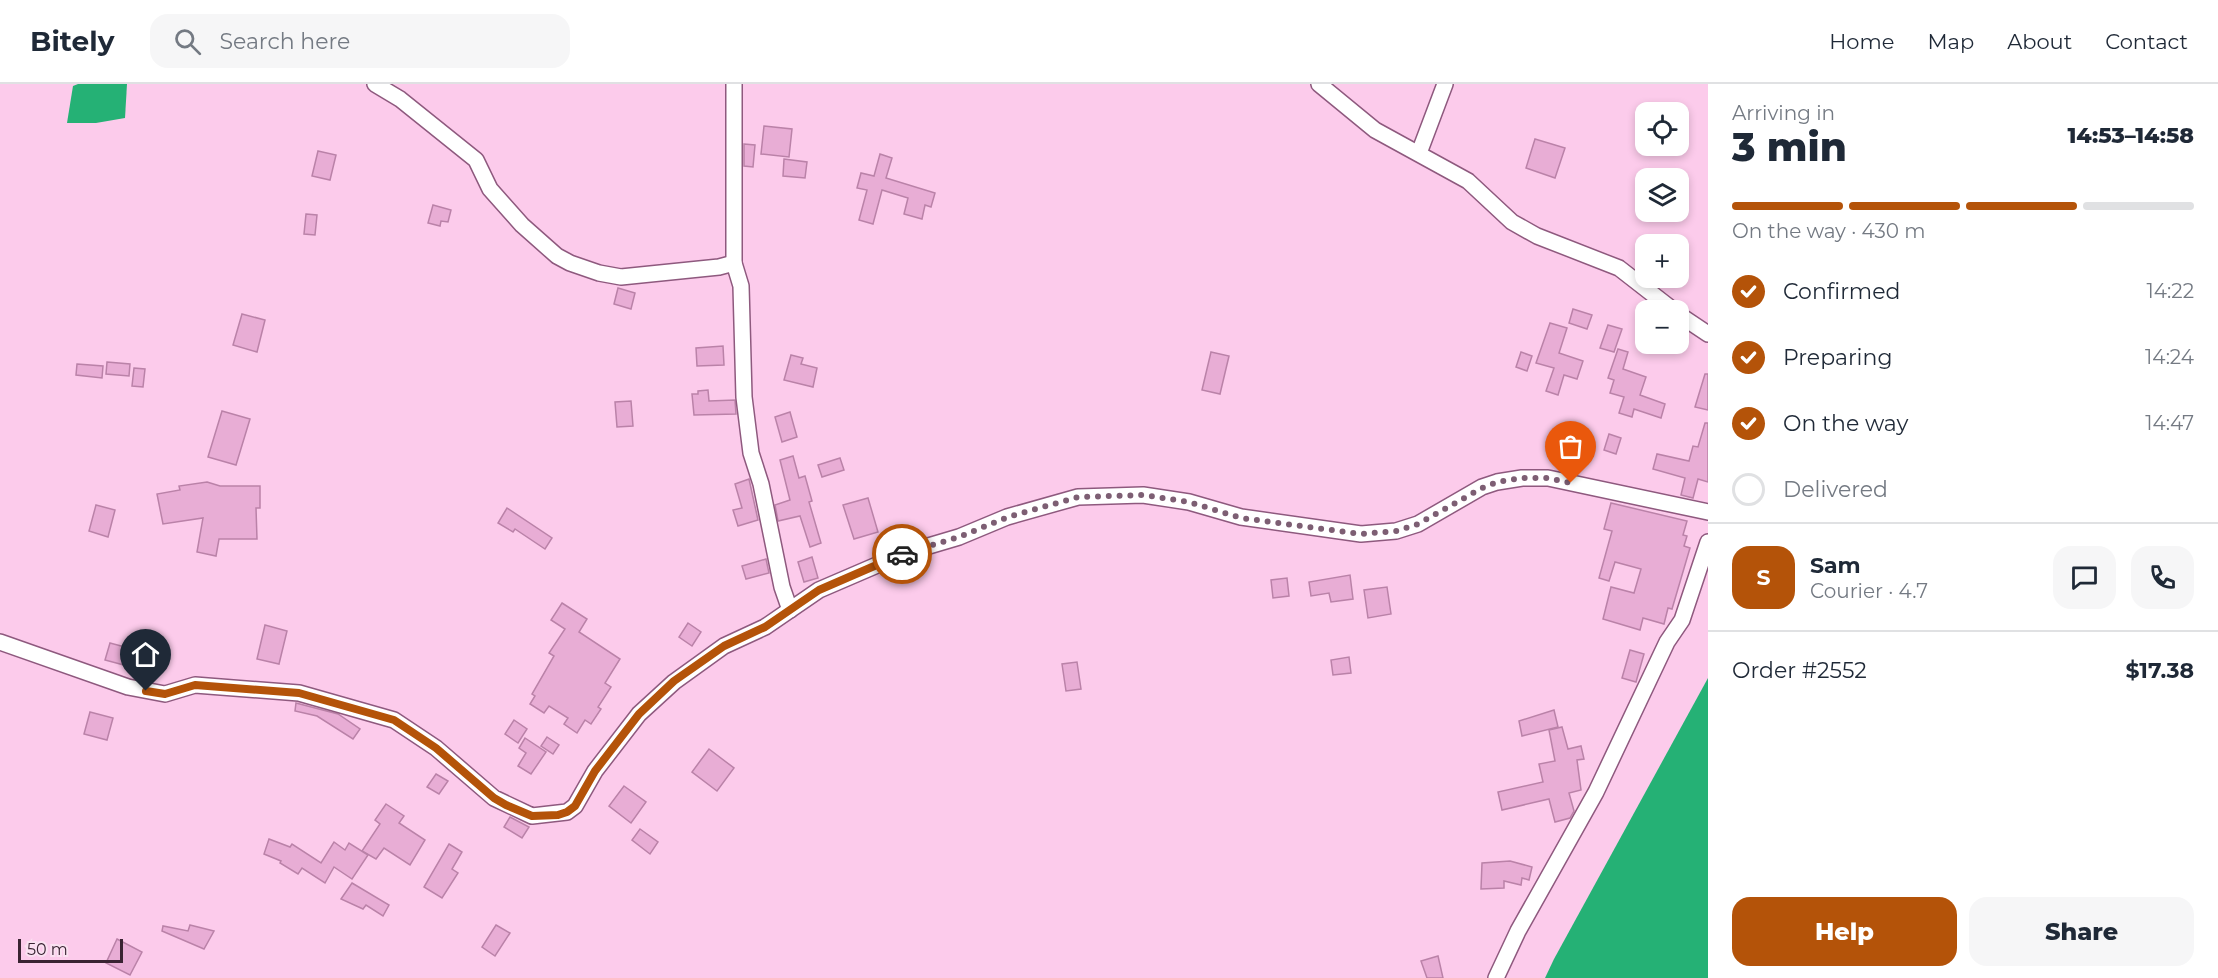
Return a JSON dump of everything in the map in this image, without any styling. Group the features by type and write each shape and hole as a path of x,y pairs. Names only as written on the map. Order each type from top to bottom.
{"street":[{"path":"375,84 400,99 476,160 490,189 522,225 557,256 570,263 621,277 719,267 734,263"},
{"path":"734,84 734,263 741,286 744,397 751,453 761,484 782,587 790,610"},
{"path":"1319,84 1375,130 1468,181 1512,222 1537,236 1619,268 1660,300"},
{"path":"1419,153 1445,84"},
{"path":"1689,321 1708,334"},
{"path":"0,642 128,687 165,694 195,685 299,693 394,720 436,748 494,798 506,805 532,816 558,815 575,806 595,771 639,714 674,681 724,646 765,627 819,590 905,553 959,537 1008,517 1078,497 1143,495 1189,502 1241,518 1361,534 1396,531 1418,524 1497,482 1522,478 1548,478 1708,513"},
{"path":"1496,978 1518,931 1596,792 1666,642 1682,620 1708,542"}],"shaded area":[{"path":"78,84 127,84 125,118 96,123 67,123 73,86"},
{"path":"1708,678 1708,978 1545,978 1554,959"}],"building":[{"path":"764,126 792,129 789,157 761,154"},
{"path":"1535,139 1565,148 1555,178 1526,168"},
{"path":"744,144 755,145 753,167 744,166"},
{"path":"318,151 336,155 330,180 312,176"},
{"path":"880,154 892,158 886,178 935,193 931,207 925,205 922,219 904,214 908,198 882,190 873,224 859,220 867,190 857,188 861,173 874,176"},
{"path":"784,159 807,162 805,178 783,176"},
{"path":"433,205 451,210 448,222 441,221 440,226 428,223"},
{"path":"306,214 317,215 315,235 304,234"},
{"path":"618,288 635,293 631,309 614,304"},
{"path":"1573,309 1592,315 1587,329 1569,323"},
{"path":"242,314 265,320 257,352 233,345"},
{"path":"1550,323 1567,328 1559,353 1583,361 1577,379 1564,375 1558,395 1546,391 1554,368 1536,363"},
{"path":"1608,325 1622,329 1614,352 1600,348"},
{"path":"723,346 724,365 697,366 696,348"},
{"path":"1618,349 1628,352 1623,369 1646,377 1640,395 1665,404 1661,418 1634,409 1632,417 1619,413 1624,397 1610,393 1614,380 1608,378"},
{"path":"1211,352 1229,356 1220,394 1202,390"},
{"path":"1521,352 1532,356 1527,371 1516,367"},
{"path":"791,355 803,358 801,364 817,368 813,387 784,380"},
{"path":"107,362 130,364 129,376 106,374"},
{"path":"77,364 103,366 102,378 76,375"},
{"path":"134,368 145,369 143,387 132,386"},
{"path":"1705,374 1708,374 1708,410 1695,407"},
{"path":"708,390 709,401 735,400 736,414 694,415 692,394"},
{"path":"631,401 633,426 617,427 615,402"},
{"path":"222,411 250,419 236,465 208,457"},
{"path":"790,412 797,437 782,442 775,417"},
{"path":"1705,423 1708,423 1708,482 1698,479 1693,498 1681,495 1685,478 1653,469 1657,454 1689,461 1693,446 1698,447"},
{"path":"1609,434 1621,438 1616,454 1604,450"},
{"path":"793,456 799,478 805,476 812,501 809,502 821,543 810,547 800,516 778,521 775,505 790,500 780,460"},
{"path":"840,458 844,470 822,477 818,465"},
{"path":"749,479 758,520 738,526 733,510 742,508 735,484"},
{"path":"207,482 220,486 260,486 260,508 256,508 257,539 219,539 216,556 197,552 203,518 163,524 157,494 180,490 179,486"},
{"path":"868,498 878,532 854,539 843,505"},
{"path":"1611,503 1687,521 1683,535 1687,536 1684,546 1690,548 1672,609 1668,608 1664,624 1643,618 1640,630 1603,619 1611,587 1634,593 1641,569 1615,562 1609,581 1599,578 1612,531 1604,529"},
{"path":"96,505 115,510 108,537 89,531"},
{"path":"507,508 552,538 545,549 515,529 513,532 498,523"},
{"path":"812,557 818,578 804,582 798,562"},
{"path":"766,559 769,573 746,579 742,566"},
{"path":"1350,575 1353,599 1331,602 1329,593 1311,596 1309,582"},
{"path":"1287,578 1289,596 1273,598 1271,580"},
{"path":"1387,587 1391,614 1368,618 1364,590"},
{"path":"562,603 587,619 579,632 620,659 605,683 611,687 598,707 601,709 591,724 585,720 577,733 564,724 568,718 549,706 544,713 530,704 535,696 532,694 554,656 549,653 565,629 551,620"},
{"path":"688,623 701,632 692,646 679,637"},
{"path":"265,625 287,631 279,664 257,659"},
{"path":"110,643 140,651 135,668 105,660"},
{"path":"1630,650 1644,654 1636,682 1622,678"},
{"path":"1349,657 1351,673 1333,675 1331,660"},
{"path":"1077,662 1081,689 1066,691 1062,664"},
{"path":"296,703 338,714 360,729 353,739 317,716 295,711"},
{"path":"1554,710 1558,727 1522,736 1519,721"},
{"path":"90,712 113,718 107,740 84,734"},
{"path":"514,720 527,729 518,743 505,734"},
{"path":"1562,727 1568,749 1581,746 1584,759 1577,760 1581,790 1569,793 1574,811 1570,818 1555,822 1549,799 1502,810 1498,792 1543,782 1539,764 1555,761 1549,730"},
{"path":"547,737 559,745 553,754 541,746"},
{"path":"525,738 546,752 531,774 518,766 526,753 519,748"},
{"path":"709,749 734,768 717,791 692,772"},
{"path":"436,774 448,781 439,794 427,787"},
{"path":"624,786 646,802 631,823 609,806"},
{"path":"386,804 404,816 399,823 425,840 410,865 384,848 376,859 362,851 380,824 375,820"},
{"path":"510,817 529,827 522,838 504,827"},
{"path":"640,829 658,842 650,854 632,840"},
{"path":"269,839 290,847 292,844 321,863 334,842 345,850 349,843 368,855 352,879 334,867 325,883 302,868 298,874 280,863 281,861 264,854"},
{"path":"449,844 462,852 452,869 458,873 442,898 424,887"},
{"path":"1510,861 1532,867 1529,880 1522,878 1521,885 1504,881 1504,888 1481,889 1482,863"},
{"path":"352,883 389,905 383,916 366,905 363,909 341,899"},
{"path":"190,925 214,931 204,949 162,931 163,926 188,931"},
{"path":"496,925 510,933 495,956 482,947"},
{"path":"117,939 142,952 130,975 106,963"},
{"path":"1438,956 1443,978 1427,978 1421,961"}],"way so far":[{"path":"902,554 959,537 1008,517 1078,497 1143,495 1189,502 1241,518 1361,534 1396,531 1418,524 1497,482 1522,478 1548,478 1571,483"}],"route":[{"path":"146,691 165,694 195,685 299,693 394,720 436,748 494,798 506,805 532,816 558,815 575,806 595,771 639,714 674,681 724,646 765,627 819,590 902,554"}]}
